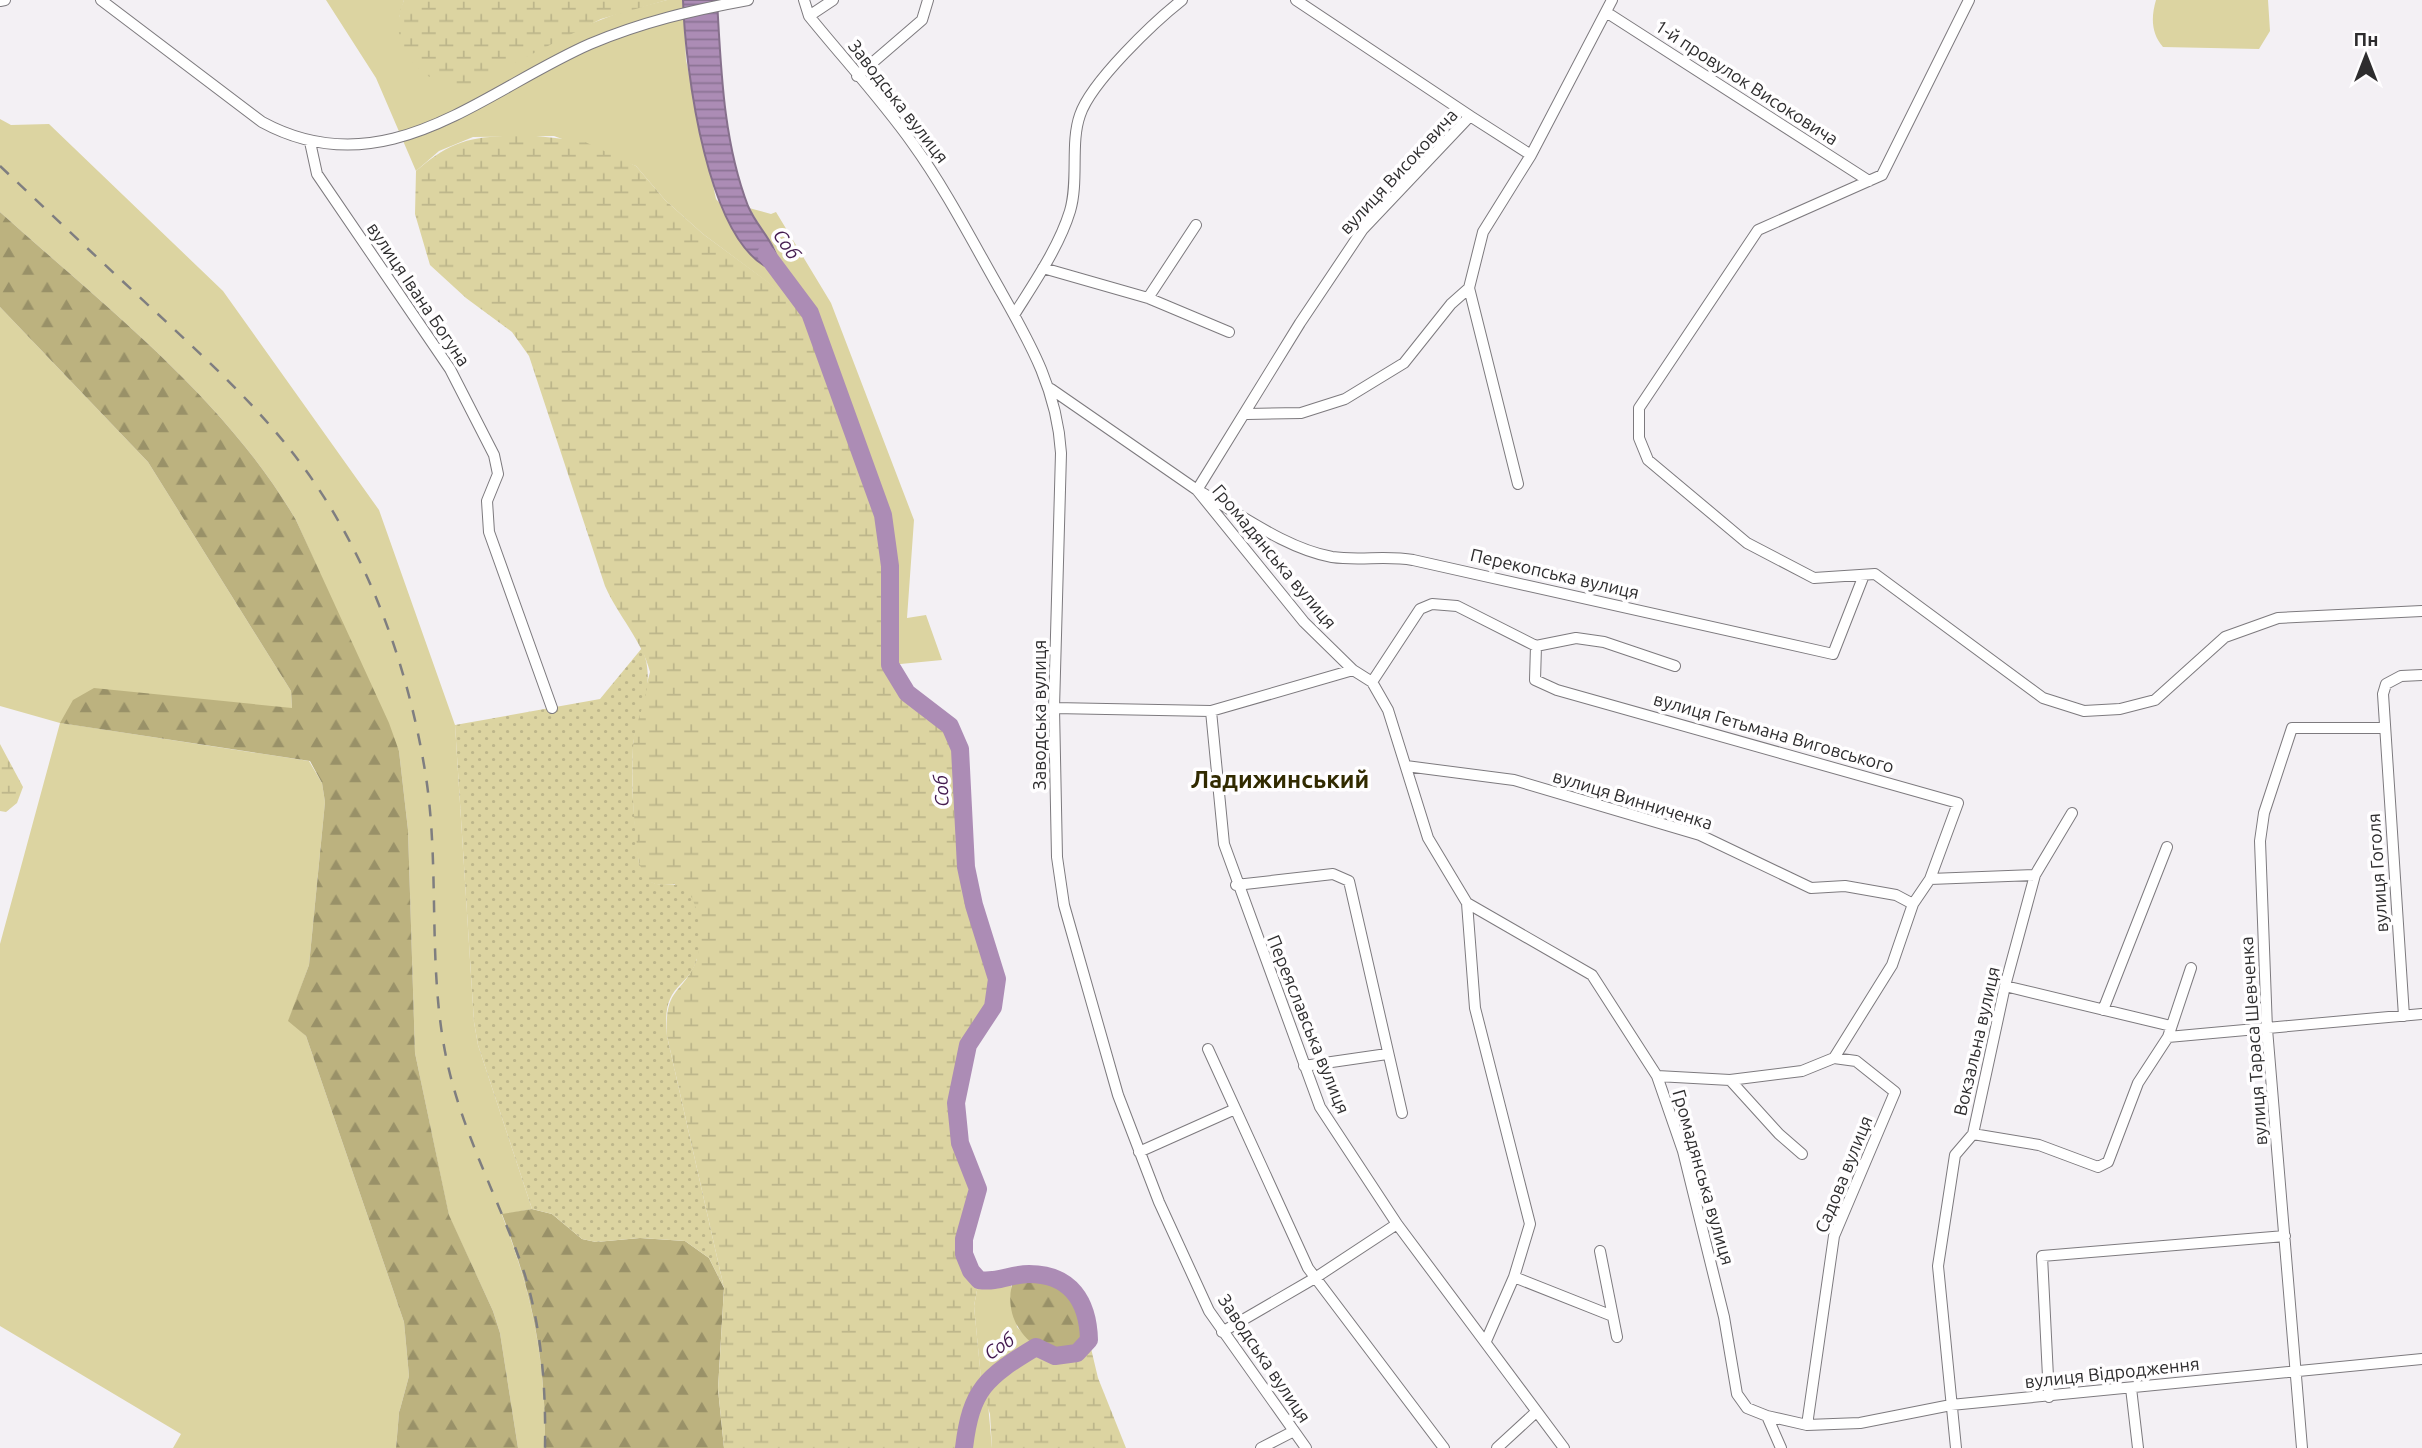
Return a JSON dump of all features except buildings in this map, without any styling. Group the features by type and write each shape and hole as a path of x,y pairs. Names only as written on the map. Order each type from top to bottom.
{"street":[{"path":"0,1 5,0"},
{"path":"101,0 262,122 284,134 310,142 341,145 423,131 471,109 589,45 670,15 748,0"},
{"name":"Заводська вулиця","path":"804,0 808,16 931,168 1014,315 1051,389 1059,423 1061,453 1055,708 1061,888 1118,1095 1139,1152 1200,1294 1222,1332 1306,1448"},
{"path":"808,16 833,0"},
{"path":"857,76 922,20 928,0"},
{"path":"1014,315 1043,268 1070,211 1077,168 1079,118 1086,102 1150,25 1182,0"},
{"path":"1296,0 1470,116"},
{"path":"1518,484 1469,288 1483,232 1531,155 1612,0"},
{"path":"1969,0 1882,175 1758,230 1639,408 1639,438 1648,460 1747,543 1814,578 1875,574 2043,698 2084,711 2120,709 2155,700 2225,637 2278,618 2422,611"},
{"name":"1-й провулок Високовича","path":"1606,12 1870,181"},
{"name":"вулиця Високовича","path":"1197,490 1247,414 1300,323 1363,229 1470,116 1531,155"},
{"name":"вулиця Івана Богуна","path":"310,142 317,174 450,369 494,455 498,474 487,501 489,533 552,708"},
{"path":"1148,298 1196,225"},
{"path":"1043,268 1148,298 1229,332"},
{"path":"1247,414 1301,413 1345,399 1404,363 1451,304 1469,288"},
{"name":"Громадянська вулиця","path":"1051,389 1197,490 1290,607 1353,670 1372,682 1388,710 1427,838 1467,903 1592,975 1657,1076 1686,1164 1724,1317 1737,1394 1748,1409 1808,1425"},
{"name":"Перекопська вулиця","path":"1197,490 1311,552 1352,559 1413,559 1833,654 1864,575"},
{"path":"1372,682 1420,609 1432,604 1457,606 1536,646 1576,638 1604,642 1675,666"},
{"name":"вулиця Гетьмана Виговського","path":"1536,646 1535,680 1557,690 1958,803 1930,879"},
{"path":"1055,708 1210,711 1353,670"},
{"name":"вулиця Гоголя","path":"2404,1016 2383,694 2386,684 2401,676 2422,675"},
{"name":"Переяславська вулиця","path":"1210,711 1224,844 1236,885 1328,1124 1397,1224 1564,1448"},
{"name":"вулиця Тараса Шевченка","path":"2302,1448 2267,1029 2260,841 2264,813 2292,729 2385,728"},
{"name":"вулиця Винниченка","path":"1406,766 1514,780 1700,835 1811,888 1845,886 1896,895 1913,904"},
{"name":"Вокзальна вулиця","path":"1956,1448 1938,1266 1955,1155 1973,1134 2005,986 2035,875 2072,813"},
{"path":"2104,1010 2167,847"},
{"path":"1236,885 1333,874 1349,881 1402,1113"},
{"path":"1657,1076 1730,1080 1802,1071 1834,1058 1892,965 1913,904 1930,879 2035,875"},
{"path":"1467,903 1475,1008 1530,1224 1514,1278 1486,1341"},
{"path":"1973,1134 2039,1144 2098,1167 2108,1162 2138,1083 2170,1031 2191,968"},
{"path":"2005,986 2104,1010 2170,1031 2267,1029 2422,1014"},
{"path":"1208,1049 1233,1110 1315,1278 1444,1448"},
{"path":"1304,1066 1387,1054"},
{"name":"Садова вулиця","path":"1808,1425 1834,1236 1895,1092 1856,1061 1834,1058"},
{"path":"1730,1080 1779,1134 1802,1154"},
{"path":"1139,1152 1233,1110"},
{"path":"1222,1332 1315,1278 1397,1224"},
{"path":"2049,1397 2042,1256 2285,1236"},
{"path":"1600,1251 1610,1315 1617,1337"},
{"path":"1514,1278 1610,1315"},
{"name":"вулиця Відродження","path":"1808,1425 1860,1423 1951,1405 2049,1397 2296,1369 2422,1359"},
{"path":"2131,1388 2138,1448"},
{"path":"1497,1448 1536,1412"},
{"path":"1767,1416 1781,1448"},
{"path":"1261,1448 1294,1432"}],"green space":[{"path":"326,0 404,0 399,18 582,27 621,12 667,0 683,0 686,60 716,199 779,271 775,249 749,208 771,214 776,212 831,303 914,520 907,618 926,615 942,660 890,665 890,566 883,515 809,313 703,234 665,200 636,166 554,136 473,137 439,151 416,171 376,78"},
{"path":"404,0 667,0 601,19 467,87 435,80 411,60 399,33 399,17"},
{"path":"2156,0 2268,0 2270,31 2259,49 2163,47 2153,25"},
{"path":"0,119 11,125 49,124 223,291 379,510 455,725 474,1022 478,1045 532,1209 502,1215 522,1273 536,1329 543,1387 545,1448 518,1448 500,1333 493,1311 449,1216 415,1053 408,830 399,751 296,520 267,475 234,433 160,355 0,212"},
{"path":"527,135 583,141 636,166 665,200 703,234 810,313 883,515 890,566 890,665 907,693 950,726 960,749 966,867 974,905 997,979 993,1007 968,1045 956,1103 960,1143 978,1189 964,1239 964,1254 970,1271 979,1280 974,1306 982,1388 999,1369 1036,1347 1065,1355 1077,1351 1089,1340 1098,1378 1126,1448 992,1448 990,1414 982,1390 970,1412 964,1448 724,1448 718,1389 724,1288 667,1036 671,999 692,971 697,959 675,884 656,884 645,878 635,836 633,745 650,672 636,639 605,586 529,356 512,332 466,298 430,265 415,214 416,171 430,159 467,141"},
{"path":"0,212 160,355 234,433 267,475 296,520 389,723 399,751 408,830 415,1053 449,1215 493,1311 500,1333 518,1448 396,1448 399,1413 409,1376 404,1322 306,1036 288,1021 309,965 325,802 322,783 310,761 60,723 73,700 94,688 292,708 291,691 148,462 0,307"},
{"path":"0,307 148,462 291,691 292,708 61,723 309,761 322,783 325,802 309,965 289,1020 306,1036 404,1322 409,1376 399,1413 396,1448 173,1448 181,1434 0,1326 0,944 60,723 0,706"},
{"path":"642,648 648,675 647,687 635,734 632,762 639,863 652,882 684,886 697,914 700,937 697,960 670,999 667,1036 724,1288 709,1258 685,1241 640,1238 596,1242 582,1239 552,1214 532,1209 478,1045 474,1022 455,725 600,699"},
{"path":"0,744 23,787 17,803 6,812 0,811"},
{"path":"532,1209 552,1214 582,1239 596,1242 640,1238 685,1241 709,1258 724,1288 718,1389 724,1448 545,1448 543,1386 536,1329 522,1272 502,1214"},
{"path":"1028,1274 1055,1280 1074,1293 1080,1302 1085,1312 1089,1340 1077,1353 1046,1351 1023,1334 1011,1307 1011,1292 1015,1276"},
{"path":"1015,1276 1011,1285 1017,1327 1036,1347 999,1369 986,1382 992,1448 964,1448 970,1412 982,1389 974,1306 979,1280 1004,1281"}],"shaded area":[{"path":"683,0 717,0 725,104 733,156 748,206 776,253 779,272 754,258 733,231 717,195 704,153 695,109"}],"waterway":[{"name":"Соб","path":"766,254 810,313 883,515 890,566 890,665 907,693 950,726 960,749 966,867 974,905 997,979 993,1007 968,1045 956,1103 960,1143 978,1189 964,1239 964,1254 971,1271 979,1280 1029,1274 1056,1279 1066,1285 1081,1302 1088,1326 1089,1340 1077,1353 1055,1356 1036,1347 993,1377 977,1398 971,1412 964,1448"}],"railway":[{"path":"0,166 212,365 277,434 317,486 360,561 377,600 405,682 424,765 432,841 437,994 449,1070 474,1148 516,1249 531,1296 542,1360 545,1448"}],"district":[{"name":"Ладижинський","path":"1280,779"}]}
